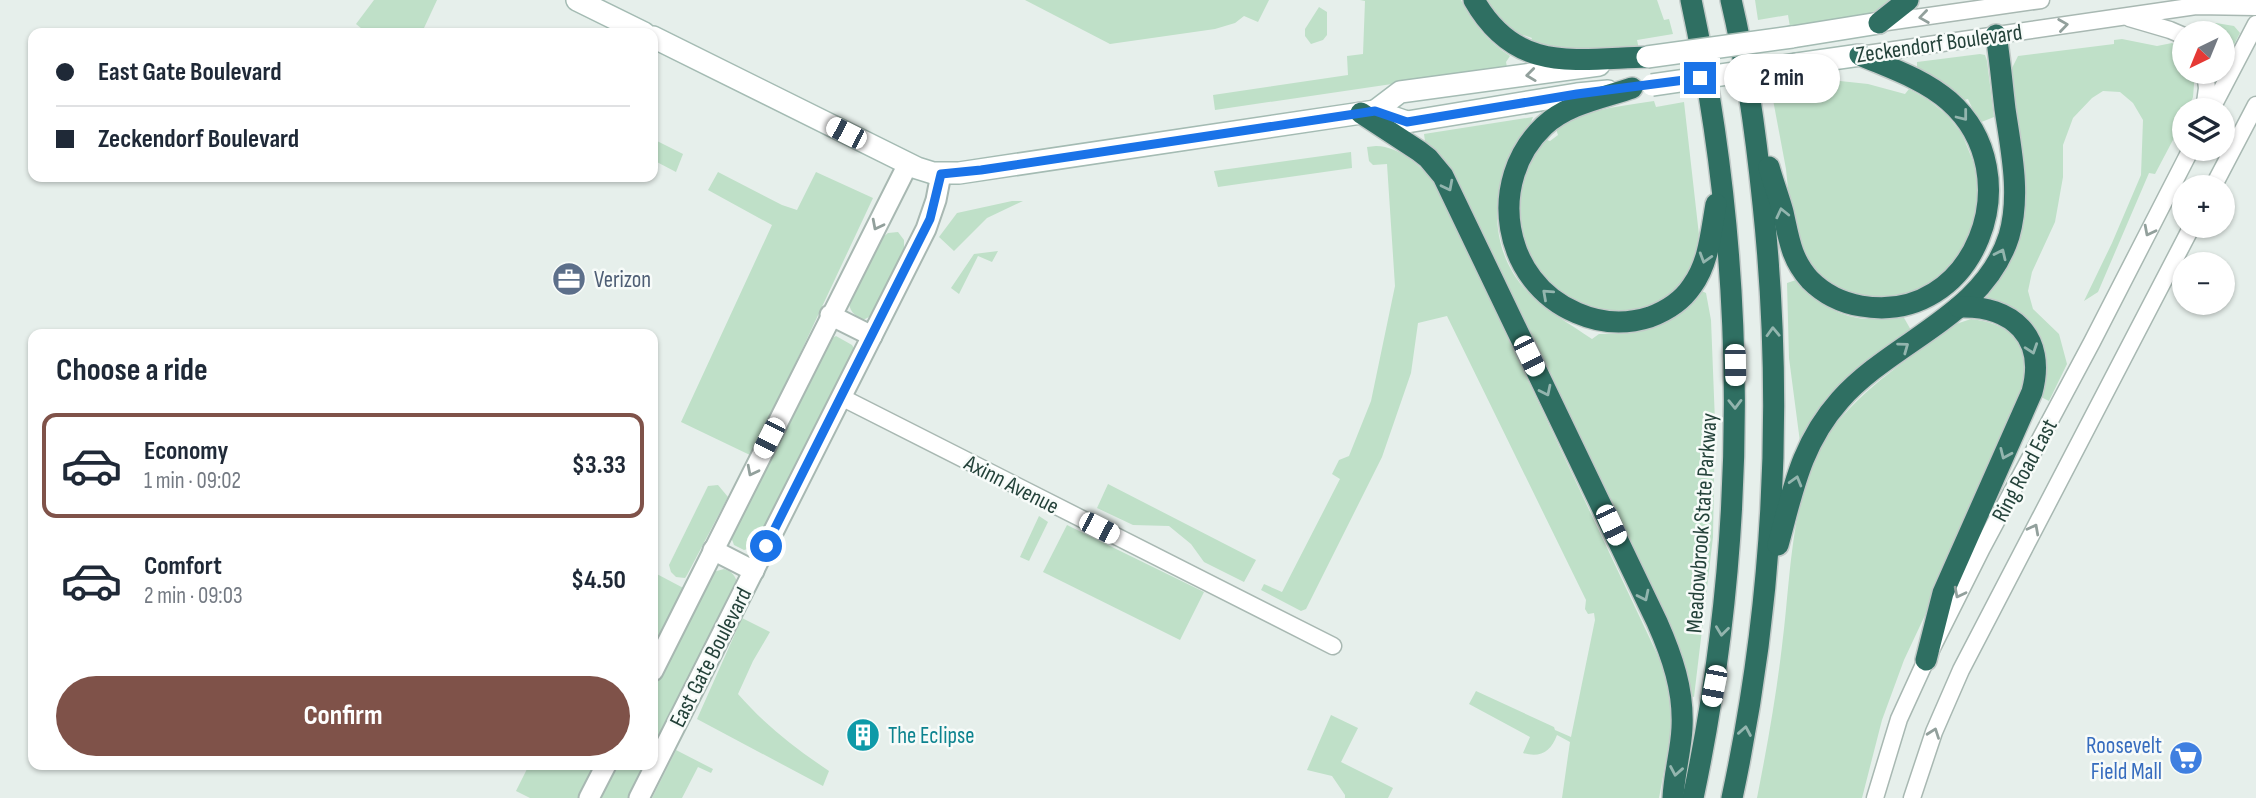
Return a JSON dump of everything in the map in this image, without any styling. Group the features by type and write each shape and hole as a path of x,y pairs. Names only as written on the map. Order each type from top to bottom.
{"highway":[{"path":"1474,0 1485,18 1502,36 1538,55 1560,59 1647,57"},
{"path":"1684,0 1697,30"},
{"name":"Meadowbrook State Parkway","path":"1690,0 1721,178 1733,313 1734,472 1730,552 1719,653 1693,798"},
{"path":"1731,0 1753,118 1768,252 1774,358 1774,460 1765,594 1752,695 1732,798"},
{"path":"1879,23 1908,0"},
{"path":"1765,594 1796,480 1811,439 1819,427 1851,388 1973,294 1995,267 2009,235 2014,210 2014,172 1996,35"},
{"path":"1753,118 1783,213 1791,248 1810,280 1842,301 1869,307 1895,307 1930,294 1960,269 1980,237 1988,212 1989,197 1984,156 1967,120 1941,94 1860,55"},
{"path":"1642,87 1572,108 1552,119 1535,136 1518,164 1510,189 1510,233 1523,266 1540,288 1572,312 1608,322 1642,319 1666,310 1691,288 1702,268 1721,178"},
{"path":"1368,112 1428,158 1443,176 1663,637 1674,667 1682,711 1673,798"},
{"path":"1926,660 1943,593 2032,391 2037,373 2032,344 2015,322 1991,310 1971,306 1959,307"}],"main road":[{"path":"577,0 634,28"},
{"name":"Zeckendorf Boulevard","path":"1368,112 1400,92 1563,71 1879,23"},
{"name":"Zeckendorf Boulevard","path":"658,39 908,164 926,172 941,174 984,170 1368,112 1407,122 1577,94 1860,55"}],"street":[{"name":"Zeckendorf Boulevard","path":"1879,23 2040,0"},
{"name":"Zeckendorf Boulevard","path":"1860,55 2196,6 2256,7"},
{"path":"2124,16 2172,31"},
{"path":"2217,98 2256,24"},
{"path":"2219,175 2256,105"},
{"name":"Ring Road East","path":"1875,798 1899,719 1926,660 2185,161"},
{"name":"East Gate Boulevard","path":"658,661 908,164"},
{"name":"East Gate Boulevard","path":"658,760 930,219 941,174"},
{"name":"Ring Road East","path":"1912,798 1934,732 1961,670 2186,238"},
{"path":"830,315 872,336"},
{"name":"Axinn Avenue","path":"841,397 1334,646"},
{"path":"713,550 754,570"},
{"path":"589,798 603,770"},
{"name":"East Gate Boulevard","path":"639,798 653,770"}],"green space":[{"path":"374,0 437,0 424,28 361,28 356,24"},
{"path":"1025,0 1269,0 1258,22 1244,16 1235,23 1215,29 1110,44"},
{"path":"1360,0 1461,0 1482,32 1510,56 1506,62 1507,67 1215,110 1213,95 1348,75 1347,56 1363,54 1365,1"},
{"path":"1482,0 1657,0 1664,20 1669,19 1673,34 1637,40 1639,49 1591,57 1530,42 1532,38 1523,35 1520,40"},
{"path":"1755,0 1896,0 1859,16 1790,27 1788,15 1758,20"},
{"path":"1319,7 1327,12 1327,35 1323,40 1311,44 1305,36 1305,29"},
{"path":"2235,27 2240,33 2235,43"},
{"path":"2114,40 2157,46 2172,43 2172,84 2194,84 2193,97 2172,98 2172,142 2155,174 2149,173 2098,292 2084,301 2141,175 2143,120 2133,103 2120,92 2103,91 2092,98 2073,118 2063,145 2063,177 2055,222 2032,272 2028,291 2033,309 2059,334 2067,364 2049,401 2039,396 2044,361 1984,301 2012,257 2024,208 2024,166 2011,70 2018,56 2114,44"},
{"path":"1985,55 1987,61 1994,117 1979,123 1968,99 1960,101 1914,72 1917,62"},
{"path":"1840,81 1868,84 1905,94 1909,89 1927,99 1947,115 1962,134 1975,166 1978,202 1971,234 1954,265 1933,284 1905,297 1879,302 1828,287 1805,264 1793,239 1786,169 1771,89"},
{"path":"1654,101 1656,107 1684,102 1699,235 1693,268 1674,294 1650,310 1599,314 1547,287 1526,256 1515,197 1525,170 1544,139 1550,141 1558,135 1556,129 1592,112"},
{"path":"1533,117 1530,125 1534,127 1516,151 1502,178 1497,208 1503,252 1516,278 1526,290 1549,310 1592,339 1599,334 1634,333 1662,324 1684,311 1700,290 1706,293 1711,320 1715,422 1713,537 1694,697 1685,695 1419,146 1425,141 1424,134"},
{"path":"658,142 683,154 676,172 658,163"},
{"path":"1376,146 1401,153 1434,181 1659,658 1671,688 1674,718 1659,798 1562,798 1570,742 1557,735 1552,746 1544,752 1535,755 1523,753 1530,737 1469,704 1476,691 1571,737 1595,620 1594,613 1588,614 1585,609 1586,600 1447,316 1418,323 1411,373 1382,457 1306,609 1301,611 1261,590 1264,584 1282,592 1340,479 1332,474 1339,460 1349,456 1371,401 1395,286 1387,164 1373,165 1369,161 1367,147"},
{"path":"1351,152 1352,168 1218,187 1214,171"},
{"path":"718,172 797,210 816,172 873,198 752,456 681,422 772,225 708,190"},
{"path":"1023,201 987,218 954,251 939,237 957,213"},
{"path":"898,232 904,240 904,249 871,316 863,320 852,312 849,300 878,241 888,233"},
{"path":"998,251 992,262 978,256 959,294 951,288 974,254"},
{"path":"1796,280 1816,299 1840,313 1869,319 1903,316 1912,332 1800,442 1789,358 1787,283"},
{"path":"1971,319 1995,325 2013,335 2023,352 2028,376 1942,579 1904,660 1882,720 1862,798 1757,798 1777,684 1794,534 1807,477 1817,452 1844,414 1873,386 1956,324"},
{"path":"836,336 852,345 855,350 755,547 744,550 734,545 731,537 733,531 829,340"},
{"path":"1108,484 1256,560 1244,582 1204,562 1191,544 1169,526 1133,525 1097,508"},
{"path":"718,485 728,497 687,575 685,578 676,577 669,565 708,486"},
{"path":"1039,516 1048,522 1029,561 1020,557"},
{"path":"1067,525 1204,592 1180,640 1043,572"},
{"path":"724,569 729,571 738,584 658,742 658,681 713,572"},
{"path":"658,575 689,591 658,655"},
{"path":"742,618 770,632 738,694 781,736 829,771 823,786 697,719"},
{"path":"1331,715 1358,728 1341,762 1393,788 1388,798 1345,798 1332,776 1307,770"},
{"path":"676,750 713,769 711,773 698,767 682,798 652,798"},
{"path":"526,770 601,770 587,798 530,798 516,791"},
{"path":"613,770 643,770 629,798 599,798"}],"place":[{"name":"Verizon","path":"569,279"},
{"name":"The Eclipse","path":"863,735"},
{"name":"Roosevelt Field Mall","path":"2186,758"}],"route":[{"path":"766,546 930,219 941,174 1375,111 1407,122 1577,94 1700,78"}]}
